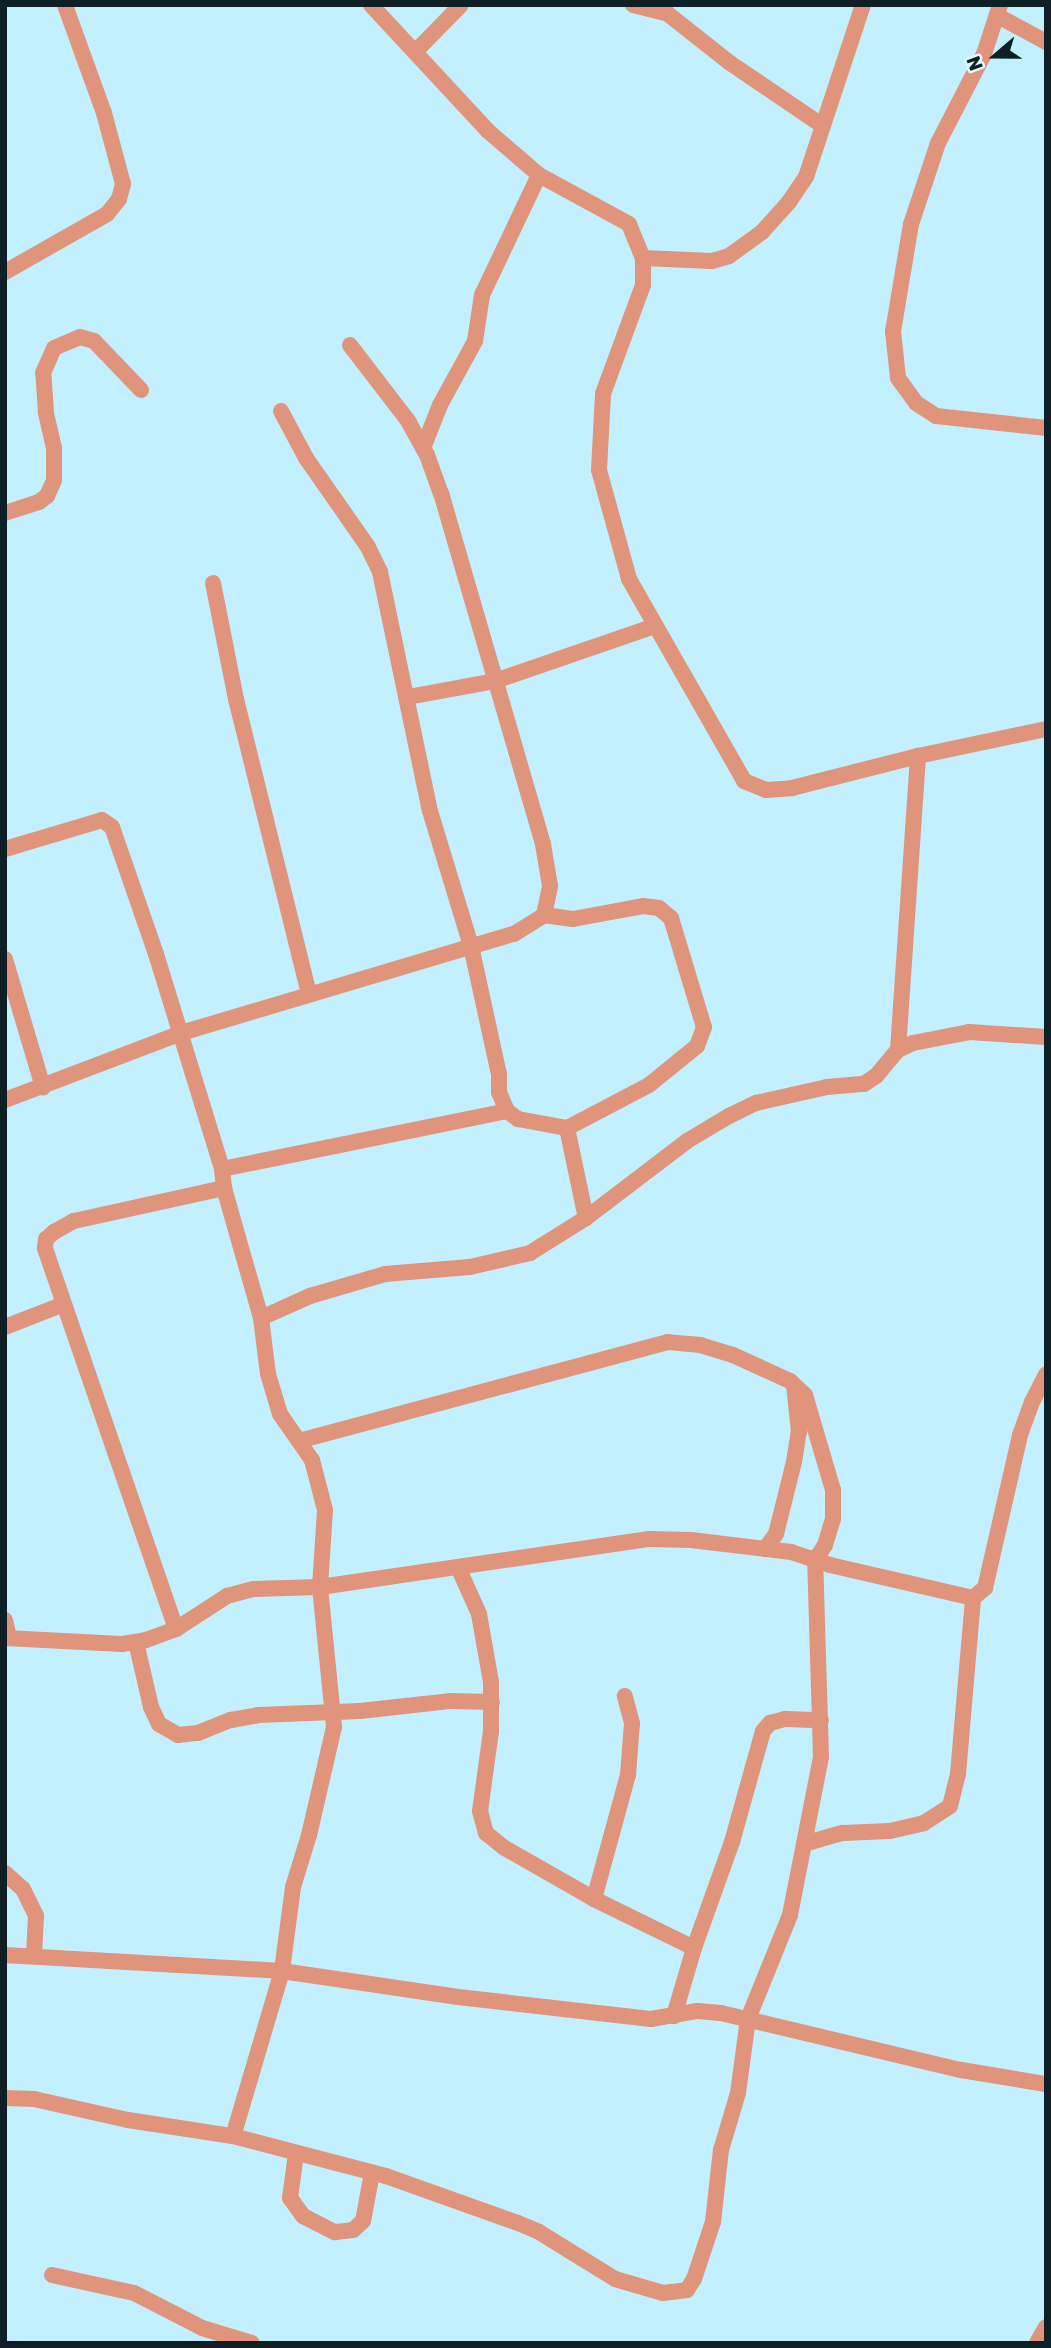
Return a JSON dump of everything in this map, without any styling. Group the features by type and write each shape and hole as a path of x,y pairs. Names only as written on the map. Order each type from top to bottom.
{"street":[{"path":"5,272 107,214 119,200 123,184 104,113 65,5"},
{"path":"371,5 488,131 539,175 629,224 643,258 643,285 603,394 599,470 629,579 744,781 766,790 792,788 918,756 1046,729"},
{"path":"416,51 461,5"},
{"path":"633,5 674,9 730,63 822,126"},
{"path":"643,258 712,261 729,256 762,232 789,202 806,177 863,5"},
{"path":"1046,42 999,11 984,54 938,143 911,224 893,331 898,378 916,403 936,416 1046,428"},
{"path":"423,448 440,404 475,341 482,295 539,175"},
{"path":"5,513 39,502 47,496 54,480 54,448 46,412 43,373 54,348 80,337 94,341 141,390"},
{"path":"350,345 409,422 423,448 441,494 543,844 550,886 544,915"},
{"path":"5,1100 181,1033 309,993 471,946 514,934 544,915 573,919 643,906 659,908 671,918 704,1027 697,1046 649,1085 567,1128 518,1119 507,1111 499,1093 499,1074 471,946 430,811 380,572 368,547 306,458 281,411"},
{"path":"213,583 236,699 309,993"},
{"path":"408,697 495,681 655,626"},
{"path":"898,1050 918,756"},
{"path":"5,849 102,820 112,827 181,1033 222,1169 224,1188 261,1318 268,1374 280,1414 312,1460 325,1510 320,1587 334,1727 293,1887 282,1971 233,2136"},
{"path":"5,959 43,1087"},
{"path":"261,1318 310,1296 385,1274 470,1267 530,1253 586,1218 687,1141 729,1116 756,1103 827,1087 864,1084 876,1076 898,1050 913,1044 969,1032 1046,1037"},
{"path":"222,1169 507,1111"},
{"path":"567,1128 586,1218"},
{"path":"176,1629 45,1248 46,1239 54,1232 90,1216 224,1188"},
{"path":"5,1327 64,1304"},
{"path":"5,2098 34,2099 128,2120 233,2136 372,2173 518,2223 539,2232 615,2279 663,2293 687,2290 701,2262 713,2222 721,2150 738,2093 748,2019 790,1915 807,1843 821,1757 815,1560 825,1545 833,1520 834,1490 805,1395 794,1385 733,1355 701,1345 668,1342 299,1441"},
{"path":"807,1843 843,1833 890,1831 924,1824 950,1806 958,1774 973,1598 985,1588 1020,1435 1046,1374"},
{"path":"765,1549 776,1534 794,1462 799,1432 794,1385"},
{"path":"5,1620 7,1637 136,1642 176,1629 227,1596 253,1590 320,1587 650,1539 691,1540 765,1549 973,1598"},
{"path":"458,1567 480,1614 487,1647 492,1702 491,1731 480,1811 486,1833 503,1847 594,1899 694,1948"},
{"path":"136,1642 151,1707 159,1724 178,1735 198,1733 231,1720 258,1715 451,1701 492,1702"},
{"path":"594,1899 628,1775 632,1723 625,1696"},
{"path":"674,2016 694,1948 732,1842 763,1731 771,1723 785,1719 821,1720"},
{"path":"5,1872 23,1889 36,1916 34,1956"},
{"path":"5,1955 282,1971 471,1999 651,2019 698,2011 748,2019 961,2070 1046,2084"},
{"path":"296,2154 290,2198 303,2217 335,2232 353,2230 363,2221 372,2173"},
{"path":"52,2274 135,2292 202,2328 252,2343"},
{"path":"1037,2343 1046,2328"}]}
